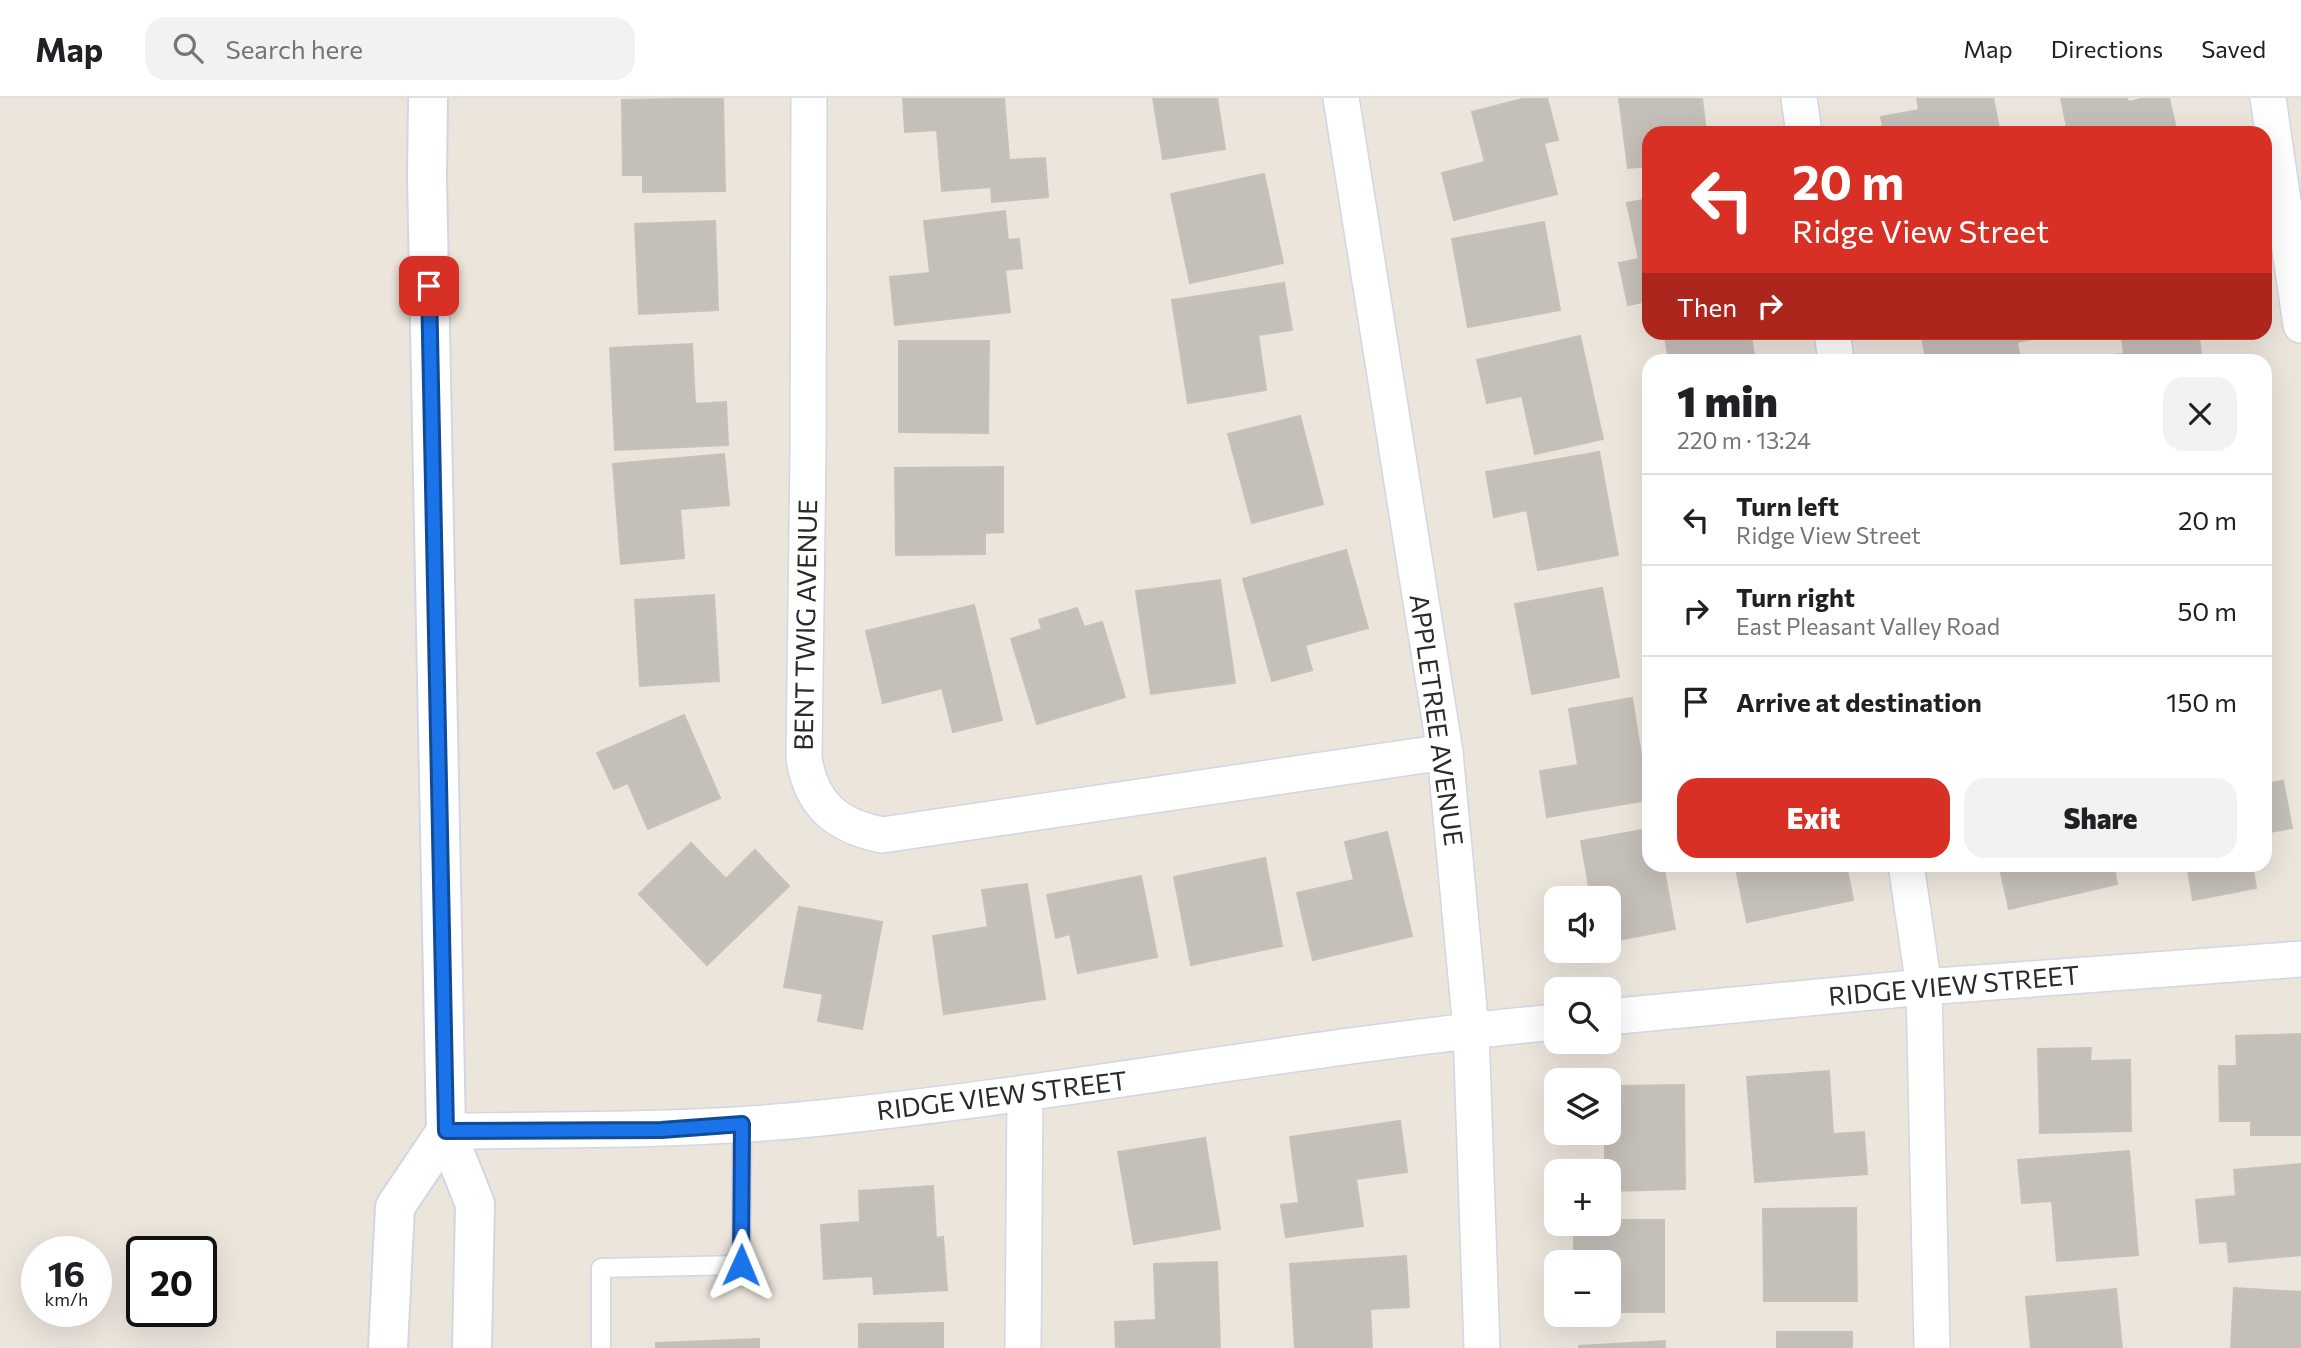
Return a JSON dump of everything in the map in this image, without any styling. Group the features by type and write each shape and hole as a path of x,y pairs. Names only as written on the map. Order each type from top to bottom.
{"main road":[{"path":"428,98 427,177 446,1131 475,1204 472,1348"},
{"path":"388,1348 396,1207 446,1131"}],"street":[{"name":"BENT TWIG AVENUE","path":"809,98 804,758 806,774 817,798 834,816 857,830 882,835 1444,752"},
{"name":"APPLETREE AVENUE","path":"1341,98 1444,752 1471,1030 1482,1348"},
{"path":"1800,98 1803,126"},
{"path":"2268,98 2301,325"},
{"path":"1907,872 1923,987 1932,1348"},
{"name":"RIDGE VIEW STREET","path":"1621,1016 1923,987 2301,959"},
{"name":"RIDGE VIEW STREET","path":"446,1131 661,1130 819,1119 1025,1095 1471,1030 1544,1023"},
{"path":"1023,1348 1025,1095"}],"lane":[{"path":"601,1348 601,1268 741,1265 742,1124"}],"building":[{"path":"723,98 725,191 643,192 643,175 623,175 622,100"},
{"path":"903,98 1004,98 1009,160 1045,158 1048,197 992,202 991,187 942,191 937,130 905,132"},
{"path":"1153,98 1217,98 1225,149 1163,159"},
{"path":"1526,98 1547,98 1558,140 1544,143 1557,194 1454,220 1442,173 1485,162 1472,112"},
{"path":"1619,98 1702,98 1705,126 1642,126 1642,167 1628,168"},
{"path":"1917,98 1993,98 1999,126 1883,126 1881,117 1919,110"},
{"path":"2061,98 2127,98 2128,102 2145,98 2169,98 2175,126 2067,126"},
{"path":"1264,174 1283,263 1190,283 1171,194"},
{"path":"1642,200 1642,302 1628,305 1619,263 1639,259 1627,203"},
{"path":"1005,211 1008,240 1019,239 1022,268 1005,270 1010,312 895,325 890,277 930,273 924,221"},
{"path":"715,221 718,310 639,314 635,224"},
{"path":"1544,222 1560,310 1468,327 1452,239"},
{"path":"1284,283 1292,330 1258,335 1266,390 1188,403 1172,300"},
{"path":"1580,336 1603,439 1535,454 1522,396 1487,403 1477,360"},
{"path":"1665,340 1751,340 1754,354 1668,354"},
{"path":"1922,340 2027,340 2017,342 2019,354 1925,354"},
{"path":"2122,340 2199,340 2201,354 2124,354"},
{"path":"899,341 989,341 988,433 899,432"},
{"path":"692,344 695,404 726,402 728,445 615,450 610,348"},
{"path":"1300,416 1323,504 1252,523 1228,434"},
{"path":"1599,452 1618,555 1538,570 1527,510 1494,517 1486,472"},
{"path":"724,454 729,505 680,509 684,558 621,564 613,464"},
{"path":"1003,467 1003,532 985,533 985,554 896,555 895,468"},
{"path":"1346,550 1368,628 1305,645 1312,670 1272,681 1243,579"},
{"path":"1220,580 1235,683 1151,694 1136,591"},
{"path":"1602,588 1619,677 1532,694 1515,604"},
{"path":"714,595 719,681 640,686 635,600"},
{"path":"974,605 1002,720 953,732 942,688 883,703 866,631"},
{"path":"1077,608 1084,627 1102,622 1125,697 1037,724 1011,639 1042,629 1039,620"},
{"path":"1632,698 1642,762 1642,801 1547,817 1540,771 1578,765 1569,709"},
{"path":"684,715 720,798 648,829 628,783 614,789 597,753"},
{"path":"2283,781 2292,828 2272,832 2272,783"},
{"path":"1642,830 1642,872 1664,872 1675,929 1621,939 1621,886 1589,886 1581,841"},
{"path":"1387,832 1412,936 1313,960 1297,893 1354,880 1345,842"},
{"path":"691,843 726,879 755,850 789,886 707,965 639,894"},
{"path":"1265,858 1282,946 1191,965 1174,877"},
{"path":"1737,872 1848,872 1853,900 1747,922"},
{"path":"2001,872 2115,872 2117,884 2009,909"},
{"path":"2188,872 2253,872 2256,888 2193,900"},
{"path":"1141,876 1157,957 1078,973 1070,934 1056,938 1047,895"},
{"path":"1027,884 1045,999 944,1014 933,936 988,927 982,890"},
{"path":"799,907 882,922 862,1029 818,1021 823,994 784,987"},
{"path":"2301,1034 2301,1135 2251,1135 2251,1121 2220,1121 2219,1066 2237,1066 2236,1036"},
{"path":"2091,1048 2090,1061 2130,1060 2131,1131 2040,1133 2038,1049"},
{"path":"1829,1071 1833,1134 1864,1132 1867,1174 1755,1182 1747,1077"},
{"path":"1684,1085 1685,1189 1621,1191 1621,1159 1605,1159 1605,1145 1621,1145 1621,1086"},
{"path":"1400,1121 1407,1172 1356,1179 1363,1226 1286,1237 1281,1205 1299,1203 1290,1137"},
{"path":"1205,1138 1220,1229 1134,1244 1118,1152"},
{"path":"2129,1151 2138,1255 2057,1261 2052,1201 2022,1203 2018,1160"},
{"path":"2301,1164 2301,1255 2229,1262 2227,1241 2200,1243 2196,1200 2236,1196 2234,1170"},
{"path":"933,1186 936,1238 943,1237 947,1290 874,1294 873,1276 824,1279 821,1225 860,1222 859,1191"},
{"path":"1856,1208 1857,1301 1764,1301 1763,1209"},
{"path":"1621,1220 1664,1220 1664,1312 1621,1312 1621,1250 1574,1250 1574,1236 1621,1236"},
{"path":"1406,1256 1409,1307 1370,1309 1372,1348 1295,1348 1290,1264"},
{"path":"1217,1262 1220,1348 1116,1348 1115,1322 1156,1320 1154,1264"},
{"path":"2234,1288 2301,1292 2301,1348 2231,1348"},
{"path":"2116,1289 2122,1348 2031,1348 2026,1297"},
{"path":"943,1323 943,1348 859,1348 859,1324"},
{"path":"1777,1332 1852,1332 1852,1348 1777,1348"},
{"path":"759,1339 759,1348 656,1348 656,1343"},
{"path":"1665,1341 1665,1348 1579,1348 1579,1346"}],"route":[{"path":"429,286 446,1131 661,1130 742,1124 741,1265"}]}
